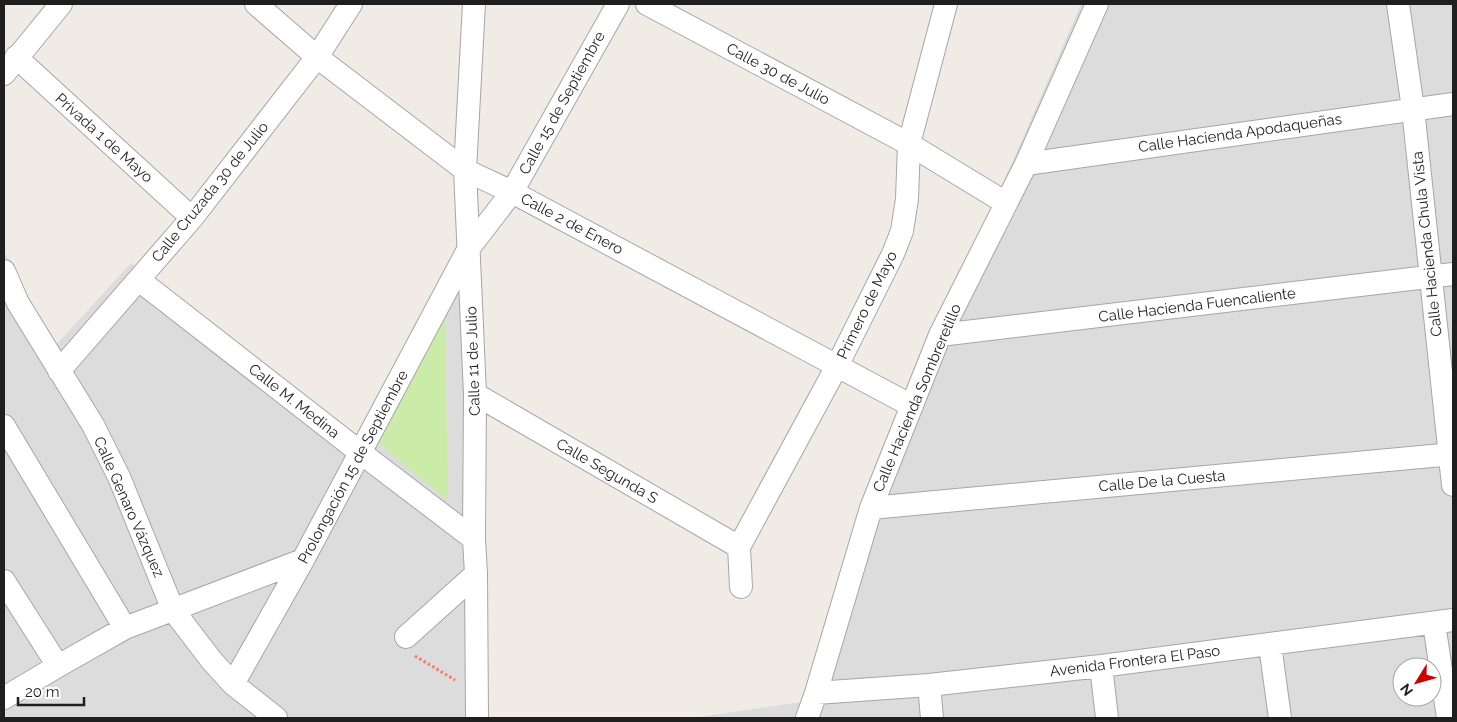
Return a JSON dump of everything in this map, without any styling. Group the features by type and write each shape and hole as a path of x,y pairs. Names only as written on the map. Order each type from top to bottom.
{"street":[{"path":"10,66 60,4"},
{"name":"Calle 2 de Enero","path":"256,4 317,57 465,170 512,192 912,406"},
{"name":"Calle Cruzada 30 de Julio","path":"59,370 192,218 317,57 351,4"},
{"name":"Calle 11 de Julio","path":"474,4 465,170 475,394 474,539 477,718"},
{"name":"Calle 15 de Septiembre","path":"469,248 512,192 618,4"},
{"name":"Calle 30 de Julio","path":"647,4 909,144 1006,203"},
{"name":"Primero de Mayo","path":"739,547 837,366 893,254 902,231 907,199 909,144 946,4"},
{"name":"Calle Hacienda Sombreretillo","path":"807,718 871,508 940,335 1026,164 1097,4"},
{"name":"Calle Hacienda Chula Vista","path":"1398,4 1413,109 1453,485"},
{"name":"Privada 1 de Mayo","path":"10,66 192,218"},
{"name":"Calle Hacienda Apodaqueñas","path":"1026,164 1453,104"},
{"name":"Prolongación 15 de Septiembre","path":"233,684 361,453 469,248"},
{"name":"Calle Genaro Vázquez","path":"4,271 18,303 93,425 119,477 173,610 212,661 233,684 276,718"},
{"name":"Calle Hacienda Fuencaliente","path":"940,335 1453,274"},
{"name":"Calle M. Medina","path":"139,280 474,539"},
{"name":"Calle Segunda S","path":"475,394 739,547"},
{"path":"4,426 125,628"},
{"name":"Calle De la Cuesta","path":"871,508 1451,454"},
{"path":"739,547 741,587"},
{"path":"4,698 125,628 303,560"},
{"path":"406,637 476,574"},
{"path":"4,581 58,666"},
{"path":"1444,622 1448,718"},
{"name":"Avenida Frontera El Paso","path":"816,693 929,684 1101,666 1444,622"},
{"path":"1270,645 1280,718"},
{"path":"1101,666 1107,718"},
{"path":"929,684 932,718"}],"path":[{"path":"406,637 404,644 410,653 478,692"}],"shaded area":[{"path":"1081,4 1453,4 1453,718 692,718 801,702 907,404"},
{"path":"4,250 45,357 131,263 354,443 461,269 480,718 4,718"}],"green space":[{"path":"445,318 448,501 376,441"}]}
